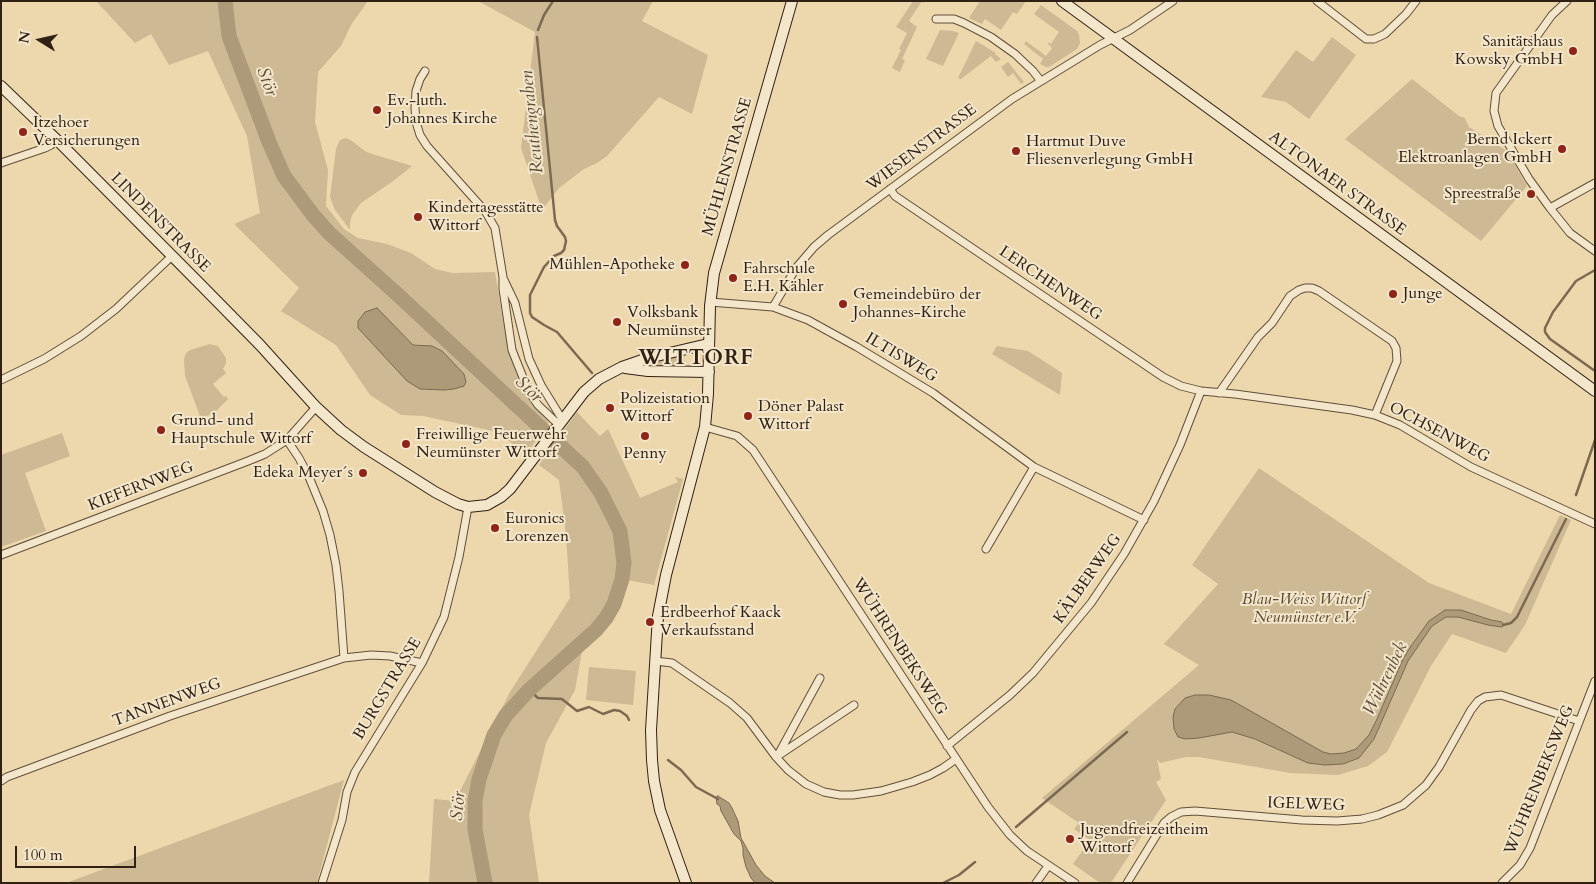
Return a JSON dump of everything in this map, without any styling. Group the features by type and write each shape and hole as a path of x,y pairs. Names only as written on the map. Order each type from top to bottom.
{"street":[{"name":"MÜHLENSTRASSE","path":"686,883 660,810 654,781 651,738 658,616 666,575 705,427 708,405 710,302 714,273 792,1"},
{"name":"ALTONAER STRASSE","path":"1062,1 1595,391"},
{"name":"WIESENSTRASSE","path":"773,307 796,268 814,247 1006,103 1040,80 1130,30 1173,1"},
{"path":"1317,1 1370,40 1380,37 1392,27 1416,1"},
{"path":"1567,1 1552,15 1496,93 1494,111 1498,126 1529,179 1570,233 1595,251"},
{"path":"936,19 954,19 991,37 1027,64 1040,80"},
{"path":"425,71 416,91 416,122 420,135 427,146 485,211 495,228 512,350 528,390 538,405 559,424"},
{"name":"LINDENSTRASSE","path":"1,86 260,345 316,407"},
{"path":"1,163 38,151 51,145 56,139"},
{"path":"1550,208 1595,183"},
{"name":"LERCHENWEG","path":"890,189 895,196 1163,377 1181,386 1202,391"},
{"path":"1,380 44,359 81,336 116,309 172,256"},
{"path":"503,277 515,303 529,359 559,424"},
{"path":"1219,393 1258,337 1272,322 1290,296 1299,290 1312,288 1392,341 1396,348 1397,362 1375,415"},
{"name":"ILTISWEG","path":"710,302 773,307 814,323 920,385 1034,467 1144,520"},
{"path":"316,407 341,430 364,447 434,492 468,507 487,505 501,496 518,480 584,392 599,380 622,367 648,358 708,344"},
{"path":"622,367 648,371 709,372"},
{"name":"OCHSENWEG","path":"1202,391 1352,410 1375,415 1400,425 1471,467 1595,524"},
{"name":"KÄLBERWEG","path":"947,746 1010,694 1049,655 1100,591 1120,562 1144,520 1180,446 1202,391"},
{"name":"KIEFERNWEG","path":"1,555 264,454 287,440 316,407"},
{"name":"WÜHRENBEKSWEG","path":"705,427 737,436 753,450 988,807 1010,835 1026,851 1075,883"},
{"path":"287,440 309,477 323,511 330,536 336,564 344,658"},
{"path":"986,549 1034,467"},
{"name":"BURGSTRASSE","path":"322,883 342,820 347,792 355,772 422,663 432,643 447,604 460,556 468,507"},
{"name":"TANNENWEG","path":"1,781 170,716 344,658 371,655 390,656 422,663"},
{"path":"655,661 672,663 730,703 754,726 776,757 788,770 806,784 824,792 840,795 866,793 912,782 943,768 956,759"},
{"path":"776,757 820,678"},
{"name":"WÜHRENBEKSWEG","path":"1502,883 1520,865 1530,848 1595,681"},
{"name":"IGELWEG","path":"1127,883 1164,823 1181,812 1195,811 1337,822 1378,815 1403,804 1426,785 1439,767 1471,710 1478,701 1485,697 1501,695 1579,721"},
{"path":"776,757 854,705"},
{"path":"1036,883 1048,866"}],"green space":[{"path":"96,1 368,1 351,25 341,46 318,72 315,122 328,170 326,206 344,229 358,238 387,244 411,253 435,269 453,273 495,272 508,349 521,384 532,403 549,422 526,455 498,432 423,416 401,415 370,395 336,345 281,311 299,288 234,224 260,213 247,136 208,51 169,65 151,34 135,43"},
{"path":"478,1 653,1 642,21 708,55 692,114 659,97 607,156 584,169 559,188 542,210 521,148 535,32"},
{"path":"913,1 922,1 909,21 917,27 902,59 905,60 900,72 892,68 907,33 896,27"},
{"path":"980,1 1026,1 1017,14 1013,12 1001,30 985,19 982,24 969,18"},
{"path":"1041,5 1077,31 1079,35 1080,43 1077,49 1049,67 1040,64 1043,59 1024,44 1026,41 1046,56 1052,48 1048,44 1049,42 1051,44 1059,32 1034,14"},
{"path":"940,30 959,33 943,66 926,59"},
{"path":"1332,37 1356,55 1309,119 1286,102 1261,97 1296,50 1313,62"},
{"path":"976,41 996,53 1001,59 996,62 991,56 961,79 958,78"},
{"path":"1008,62 1024,82 1021,84 1013,73 1008,77 1001,67"},
{"path":"1412,79 1459,116 1465,118 1469,127 1507,151 1527,186 1481,241 1345,139"},
{"path":"346,138 366,152 412,166 361,203 352,215 350,230 335,210 330,197 336,149 340,140"},
{"path":"210,344 218,346 226,358 223,369 226,373 213,384 228,399 215,412 201,419 185,376 184,359 186,353 190,350"},
{"path":"997,346 1028,351 1062,373 1060,395 992,354"},
{"path":"684,354 685,367 653,366 651,364 651,361"},
{"path":"577,412 600,436 608,429 640,498 678,482 675,477 683,479 654,585 622,579 614,604 606,618 584,640 575,690 546,743 529,815 539,883 429,883 434,799 455,801 510,692 570,598 566,535 559,480 539,465"},
{"path":"62,433 70,456 25,473 46,531 1,547 1,455"},
{"name":"Blau-Weiss Wittorf Neumünster e.V.","path":"1259,468 1429,583 1511,614 1560,515 1571,520 1525,625 1506,653 1452,634 1431,666 1387,752 1368,766 1338,775 1290,773 1199,757 1186,757 1160,763 1157,759 1161,779 1156,782 1166,800 1112,881 1100,883 1073,864 1090,840 1074,829 1079,823 1042,798 1199,665 1164,644 1218,584 1192,565"},
{"path":"589,667 636,671 633,705 586,700"},
{"path":"344,780 317,883 66,883"}],"shaded area":[{"path":"377,308 413,345 432,346 442,351 464,374 466,382 464,386 444,390 420,389 407,381 358,328 358,321 365,312"},
{"path":"1445,610 1461,610 1502,622 1504,625 1502,627 1458,617 1446,617 1432,626 1408,661 1374,739 1359,758 1343,764 1325,765 1308,763 1255,739 1232,732 1185,739 1178,737 1174,729 1173,717 1175,709 1185,698 1195,695 1209,695 1231,700 1323,752 1331,754 1344,753 1356,749 1369,735 1403,659 1411,646 1429,621"},
{"path":"718,796 729,803 732,808 738,821 741,838 756,865 765,876 775,883 755,883 751,878 746,867 741,841 734,834 720,806 717,804 716,797"}],"waterway":[{"name":"Stör","path":"225,1 229,36 269,142 284,176 313,215 329,233 583,467 601,493 620,531 624,563 622,579 614,604 606,618 596,630 529,690 506,715 494,735 479,779 475,801 475,829 485,883"},
{"name":"Reuthengraben","path":"538,30 544,15 553,1"},
{"name":"Reuthengraben","path":"537,37 555,220 566,241 564,250 554,256 544,267 530,295 530,313 532,317 557,332 592,373"},
{"name":"Wührenbek","path":"1595,270 1576,281 1553,312 1545,328 1545,332 1550,339 1595,371"},
{"name":"Wührenbek","path":"1576,495 1595,440"},
{"name":"Wührenbek","path":"1503,625 1511,623 1517,617 1566,519"},
{"name":"Wührenbek","path":"529,690 538,698 562,699 577,711 589,707 603,714 614,710 620,711 629,720"},
{"name":"Wührenbek","path":"1016,827 1127,732"},
{"name":"Wührenbek","path":"668,760 681,770 696,787 718,799"},
{"name":"Wührenbek","path":"943,883 959,875 975,862"}],"place":[{"name":"Sanitätshaus Kowsky GmbH","path":"1573,51"},
{"name":"Ev.-luth. Johannes Kirche","path":"377,110"},
{"name":"Itzehoer Versicherungen","path":"23,132"},
{"name":"Bernd Ickert Elektroanlagen GmbH","path":"1562,149"},
{"name":"Hartmut Duve Fliesenverlegung GmbH","path":"1016,151"},
{"name":"Spreestraße","path":"1531,194"},
{"name":"Kindertagesstätte Wittorf","path":"418,217"},
{"name":"Mühlen-Apotheke","path":"685,265"},
{"name":"Fahrschule E.H. Kähler","path":"733,278"},
{"name":"Junge","path":"1393,294"},
{"name":"Gemeindebüro der Johannes-Kirche","path":"843,304"},
{"name":"Volksbank Neumünster","path":"617,322"},
{"name":"Polizeistation Wittorf","path":"610,408"},
{"name":"Döner Palast Wittorf","path":"748,416"},
{"name":"Grund- und Hauptschule Wittorf","path":"161,430"},
{"name":"Penny","path":"645,436"},
{"name":"Freiwillige Feuerwehr Neumünster Wittorf","path":"406,444"},
{"name":"Edeka Meyer´s","path":"363,473"},
{"name":"Euronics Lorenzen","path":"495,528"},
{"name":"Erdbeerhof Kaack Verkaufsstand","path":"650,622"},
{"name":"Jugendfreizeitheim Wittorf","path":"1070,839"}],"district":[{"name":"WITTORF","path":"696,359"}]}
